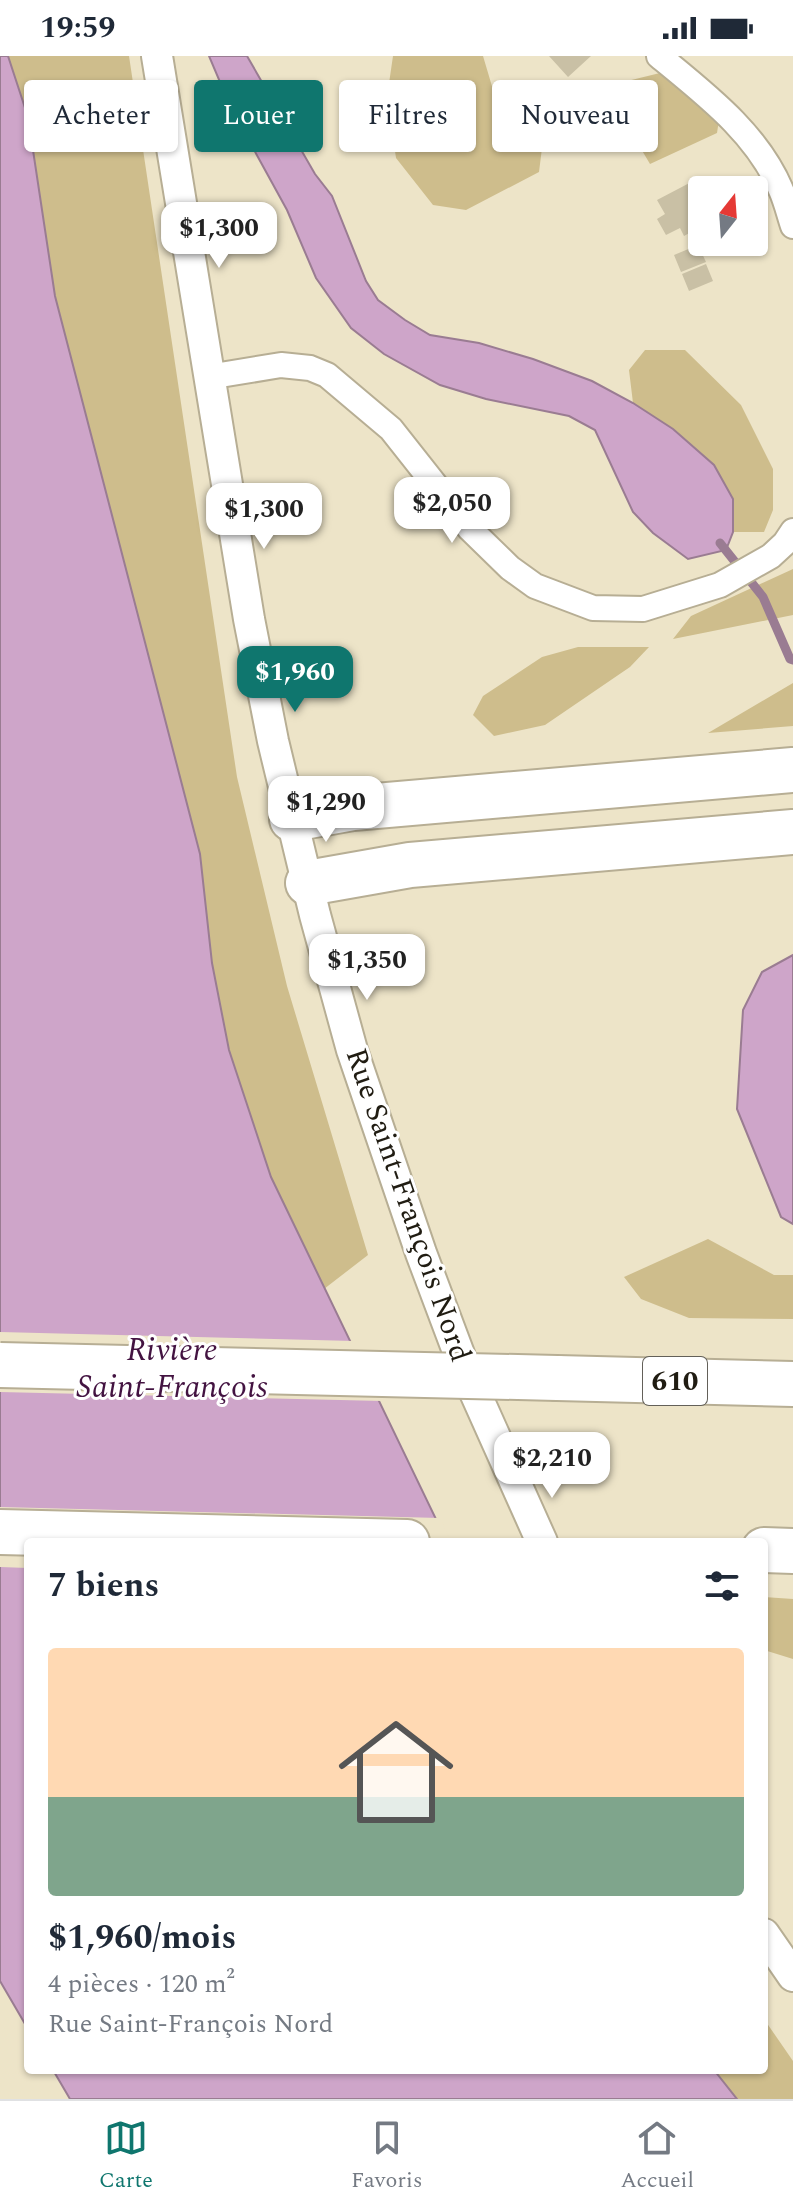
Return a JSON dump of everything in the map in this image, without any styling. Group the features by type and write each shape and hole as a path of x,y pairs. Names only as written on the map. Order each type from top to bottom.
{"highway":[{"path":"292,819 353,808 793,770"},
{"path":"308,883 410,865 793,832"},
{"name":"610","path":"0,1365 793,1384"},
{"path":"0,1532 244,1538"},
{"path":"768,1550 793,1551"}],"street":[{"name":"Rue Saint-François Nord","path":"157,56 261,683 308,883 352,1050 421,1253 465,1370 540,1538"},
{"path":"659,56 722,108 762,155 781,189 793,226"},
{"path":"208,377 281,365 310,368 327,375 391,429 470,529 510,568 535,586 593,608 643,609 720,585 771,556 793,531"},
{"path":"768,1940 793,1976"}],"shaded area":[{"path":"8,56 129,56 133,80 24,80 24,105"},
{"path":"393,56 483,56 492,86 492,152 542,152 539,172 466,210 433,205 396,158 395,152 476,152 476,80 389,80"},
{"path":"660,73 719,120 717,133 650,164 643,152 658,152 658,80 631,80"},
{"path":"33,152 143,152 237,777 287,986 368,1255 324,1289 271,1177 229,1050 212,963 55,296"},
{"path":"645,350 685,350 741,405 773,469 773,510 764,532 733,532 733,499 673,429 633,403 629,370"},
{"path":"793,569 793,615 673,639 691,616"},
{"path":"578,647 649,647 630,667 545,725 494,736 473,715 483,696 542,657"},
{"path":"793,683 793,726 708,733"},
{"path":"708,1239 774,1275 793,1275 793,1319 689,1318 641,1299 624,1277"},
{"path":"768,1597 793,1599 793,1659 768,1651"},
{"path":"768,2025 793,2061 793,2099 737,2099 717,2074 768,2074"}],"water":[{"name":"Rivière Saint-François","path":"0,56 8,56 24,105 24,152 33,152 55,296 200,854 212,963 229,1050 271,1177 445,1538 24,1538 24,2022 0,1981"},
{"path":"209,56 247,56 261,80 219,80"},
{"path":"255,152 302,152 332,196 366,281 378,300 405,320 430,335 479,343 592,381 673,429 714,465 733,499 733,532 726,550 688,559 653,533 633,512 595,430 569,416 486,399 440,385 384,354 351,328 316,278 287,210"},
{"path":"793,955 793,1224 781,1217 737,1109 743,1010 762,972"},
{"path":"55,2074 717,2074 737,2099 70,2099"}],"pier":[{"path":"0,1332 354,1341 383,1401 0,1392"},
{"path":"0,1507 440,1518 449,1538 24,1538 24,1568 0,1567"}],"building":[{"path":"549,56 591,56 568,77"},
{"path":"688,184 688,234 684,236 680,228 666,235 657,219 665,214 657,200"},
{"path":"688,249 688,256 703,256 706,262 681,272 674,255"},
{"path":"706,264 713,281 689,291 682,274"}],"waterway":[{"path":"720,543 763,597 793,660"}]}
